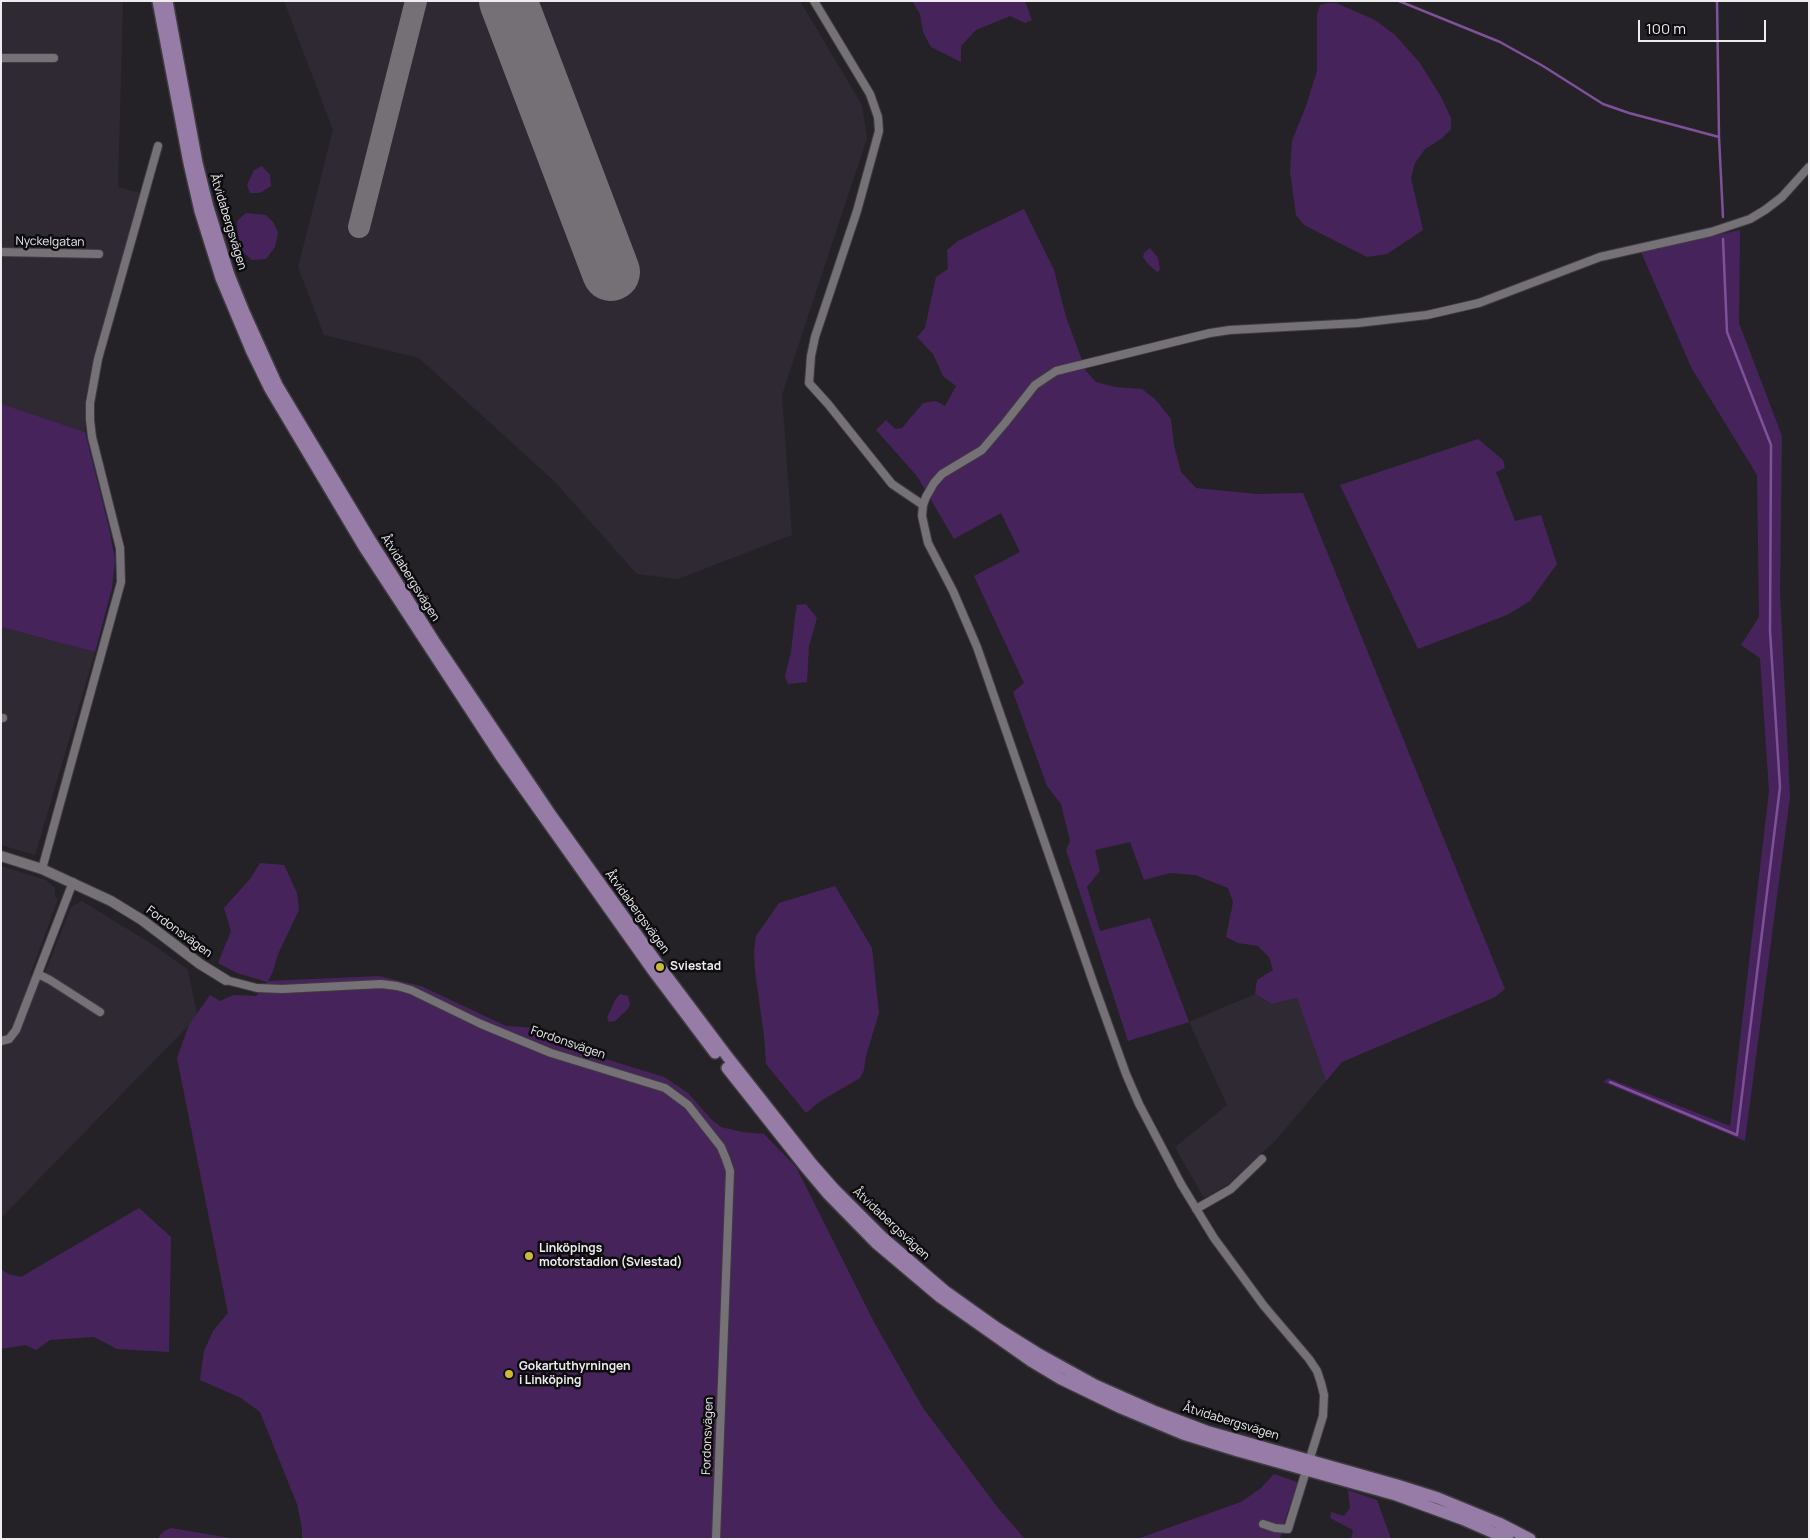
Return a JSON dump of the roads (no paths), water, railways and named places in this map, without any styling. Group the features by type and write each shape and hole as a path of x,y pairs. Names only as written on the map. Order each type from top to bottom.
{"main road":[{"name":"Åtvidabergsvägen","path":"158,1 189,163 200,210 221,278 252,352 270,389 364,547 500,755 654,972 766,1118 828,1194 876,1243 946,1302 1031,1361 1090,1393 1151,1422 1203,1441 1397,1485 1438,1498 1499,1523 1530,1539"},
{"name":"Åtvidabergsvägen","path":"166,1 197,163 208,208 229,275 277,385 372,543 477,706 578,853 727,1056 812,1164 860,1216 913,1265 945,1291 990,1324 1066,1370 1156,1412 1206,1431 1436,1508 1508,1539"}],"street":[{"path":"814,1 870,94 878,117 879,130 859,202 815,337 811,356 809,383 888,480 899,490 923,505"},
{"path":"1,58 54,58"},
{"path":"42,869 121,582 120,548 92,437 90,403 98,359 158,146"},
{"path":"1263,1524 1275,1528 1288,1529 1298,1502 1307,1465 1323,1416 1323,1389 1316,1371 1240,1274 1196,1209 1152,1131 1126,1074 977,647 953,591 928,542 922,516 923,505 930,489 942,474 982,450 1006,423 1035,385 1056,371 1200,335 1230,330 1358,323 1427,315 1479,303 1600,258 1711,232 1750,219 1782,197 1809,167"},
{"name":"Nyckelgatan","path":"1,252 99,254"},
{"name":"Fordonsvägen","path":"1,856 42,869 111,901 142,920 200,964 226,980 257,988 282,989 380,984 397,986 411,990 481,1024 550,1053 665,1088 688,1105 721,1147 730,1171 716,1539"},
{"path":"1,1041 9,1038 16,1030 73,882"},
{"path":"38,974 100,1012"},
{"path":"1196,1209 1230,1189 1262,1158"}],"waterway":[{"path":"1399,1 1500,42 1543,66 1603,104 1629,113 1719,137"},
{"path":"1717,1 1719,137 1723,217"},
{"path":"1610,1082 1737,1135 1780,787 1770,631 1771,445 1727,332 1723,239"}],"place":[{"name":"Sviestad","path":"660,967"},
{"name":"Linköpings motorstadion (Sviestad)","path":"529,1256"},
{"name":"Gokartuthyrningen i Linköping","path":"509,1374"}]}
